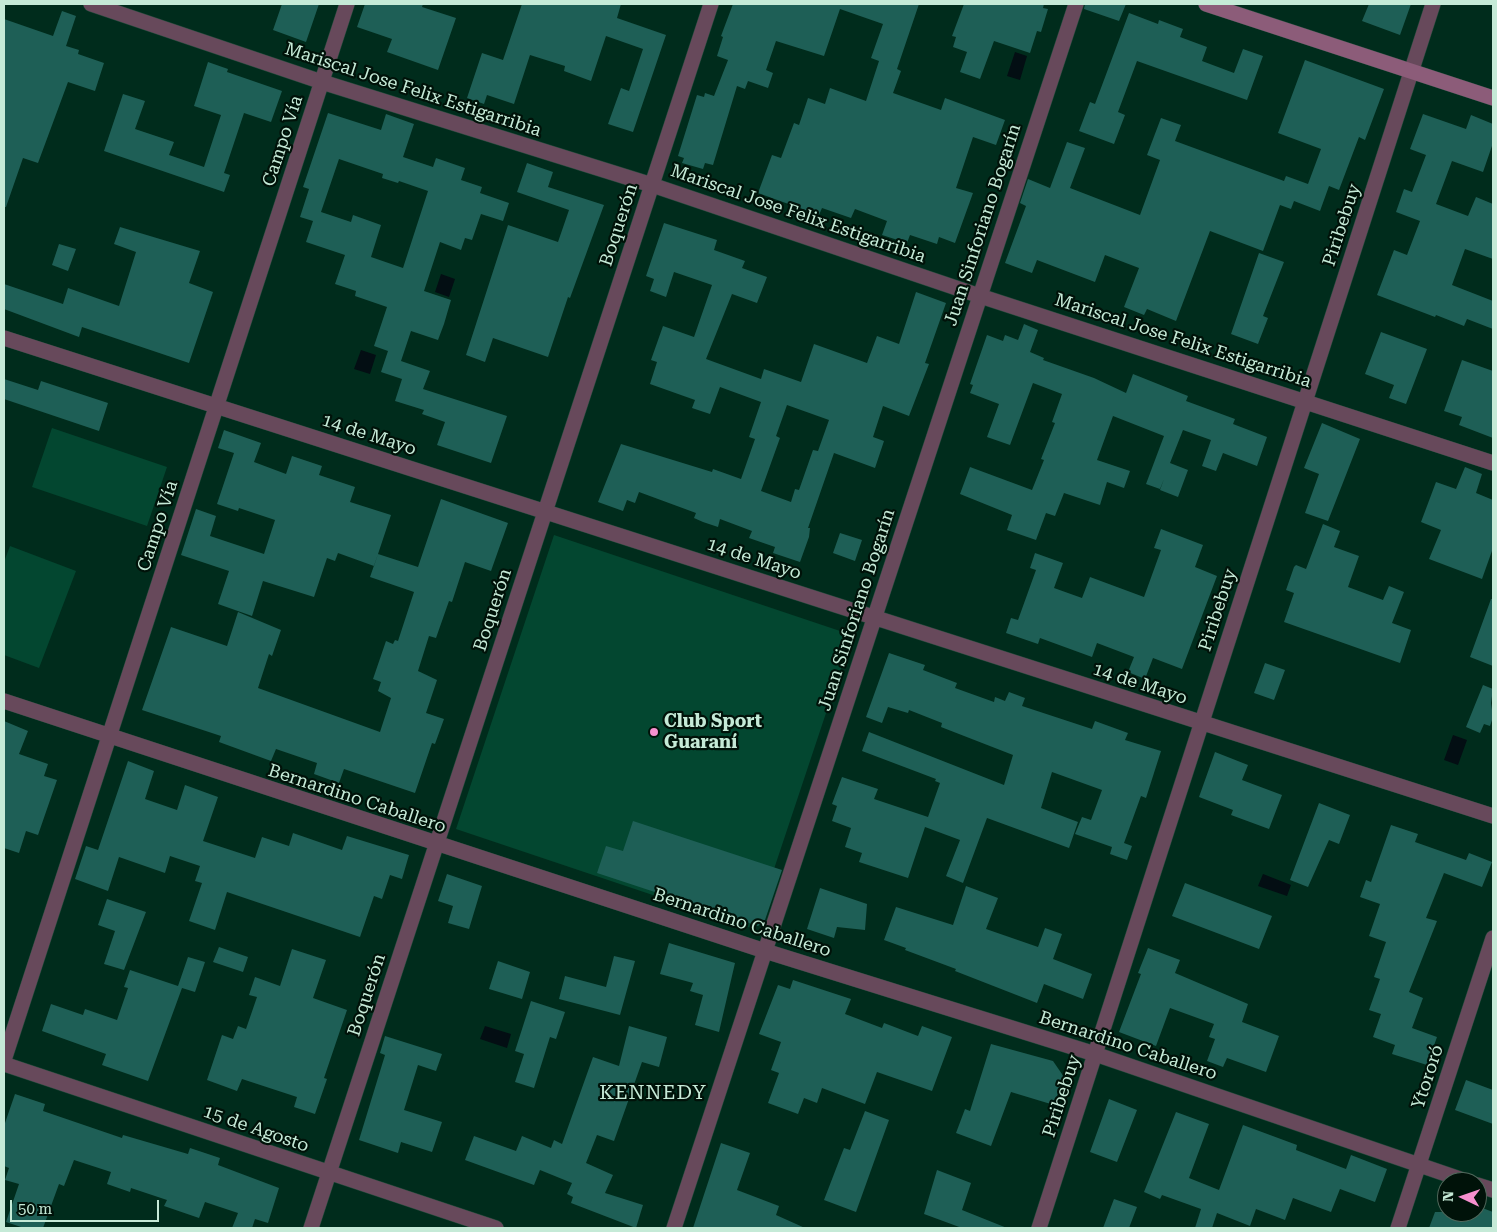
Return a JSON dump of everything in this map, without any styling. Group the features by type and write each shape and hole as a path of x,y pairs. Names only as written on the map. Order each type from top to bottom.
{"street":[{"name":"Mariscal Jose Felix Estigarribia","path":"91,4 322,82 652,185 980,296 1493,463"},
{"name":"Campo Vía","path":"4,1060 348,4"},
{"name":"Boquerón","path":"311,1228 711,4"},
{"name":"Juan Sinforiano Bogarín","path":"674,1228 1076,4"},
{"path":"1206,4 1493,98"},
{"name":"Piribebuy","path":"1039,1228 1433,4"},
{"name":"14 de Mayo","path":"4,338 217,405 1201,724 1493,816"},
{"name":"Bernardino Caballero","path":"4,701 436,845 765,951 1095,1054 1439,1172"},
{"name":"Ytororó","path":"1398,1228 1493,938"},
{"name":"15 de Agosto","path":"4,1064 496,1228"}],"green space":[{"path":"52,428 167,467 147,526 32,487"},
{"name":"Club Sport Guaraní","path":"554,535 852,635 754,929 456,829"},
{"path":"10,546 76,571 39,668 4,655 4,562"}],"shaded area":[{"path":"1015,52 1027,56 1020,80 1007,76"},
{"path":"441,274 455,279 449,297 435,292"},
{"path":"361,350 376,355 370,374 354,369"},
{"path":"1453,735 1467,740 1458,765 1444,760"},
{"path":"1263,874 1291,885 1287,896 1258,886"},
{"path":"485,1026 511,1034 507,1048 480,1039"}],"building":[{"path":"282,4 319,4 306,42 273,30"},
{"path":"365,4 423,4 422,7 456,18 438,70 387,52 392,39 357,27"},
{"path":"522,4 621,4 617,18 666,35 633,132 608,124 621,88 629,91 643,49 606,36 591,81 564,71 565,66 530,55 514,104 487,95 484,104 467,98 482,53 503,60"},
{"path":"733,4 919,4 897,69 901,71 893,93 941,110 945,98 1005,120 996,145 973,137 956,188 973,193 955,243 939,237 937,244 910,235 907,243 882,235 887,221 855,209 851,218 822,208 819,215 758,193 772,155 781,158 794,123 799,125 808,98 825,104 830,88 866,101 879,61 871,58 883,24 840,9 824,56 776,41 766,70 773,73 768,88 748,81 745,89 737,86 713,165 705,163 703,169 682,163 684,158 678,156 697,95 704,97 705,93 714,96 728,60 717,56 723,37 721,36"},
{"path":"964,4 1044,4 1043,8 1048,9 1041,32 1037,31 1030,53 994,41 980,79 960,72 967,52 953,47 956,37 952,36"},
{"path":"1085,4 1126,4 1119,21 1084,9"},
{"path":"1369,4 1411,4 1400,35 1362,21"},
{"path":"62,11 76,16 66,46 79,50 78,54 104,63 95,91 68,82 38,163 23,158 6,207 4,207 4,19 53,36"},
{"path":"1129,13 1158,24 1159,20 1183,29 1180,37 1207,47 1202,61 1234,73 1243,49 1263,56 1247,100 1137,61 1118,112 1125,115 1114,144 1079,131 1090,102 1095,104"},
{"path":"1305,60 1384,89 1365,140 1359,137 1339,190 1329,186 1320,211 1294,201 1291,209 1280,205 1263,251 1210,231 1176,321 1147,309 1144,315 1124,307 1139,268 1105,255 1095,282 1037,260 1032,273 1005,263 1026,206 1020,203 1028,179 1050,188 1067,142 1085,148 1070,188 1140,215 1160,160 1147,155 1161,118 1181,125 1175,141 1284,181 1286,176 1308,184 1321,149 1278,133"},
{"path":"208,62 228,69 227,72 282,91 271,122 244,113 224,173 230,175 224,192 104,151 123,94 145,101 135,129 174,142 169,155 204,167 221,115 194,106"},
{"path":"328,113 381,130 386,114 414,124 403,157 433,167 436,158 465,168 461,180 482,187 480,193 509,203 503,221 481,214 472,240 465,238 461,250 440,242 424,291 451,300 444,324 438,340 411,331 401,361 430,371 423,389 507,416 491,463 437,445 445,422 422,414 424,410 395,401 402,379 381,372 388,351 374,346 387,307 355,296 356,291 335,284 345,255 306,242 313,221 300,217 309,189 303,187","holes":["339,159 383,174 382,178 398,183 399,181 428,191 403,268 371,257 381,225 353,215 351,222 321,212"]},
{"path":"1423,114 1466,129 1471,115 1493,124 1493,143 1483,172 1452,161 1436,204 1468,216 1476,197 1493,204 1493,259 1465,249 1452,285 1493,301 1493,329 1467,319 1464,326 1377,295 1394,250 1407,255 1420,221 1396,212 1404,189 1412,192 1426,155 1410,149"},
{"path":"527,163 553,172 548,187 604,205 570,298 568,297 548,357 493,338 485,362 466,355 508,225 558,242 569,210 517,192"},
{"path":"664,223 717,240 714,250 745,261 742,268 767,277 757,303 732,294 706,359 761,379 764,369 801,382 814,344 867,363 877,336 899,344 916,292 946,303 925,363 929,364 909,416 883,406 873,437 884,441 875,468 834,453 808,528 810,528 809,537 800,562 773,553 775,547 749,538 752,531 720,519 718,527 703,522 694,518 696,513 639,492 635,503 627,500 623,511 598,502 621,444 712,472 713,469 741,479 755,439 749,437 761,402 720,387 710,414 692,408 695,400 650,384 657,362 651,360 663,326 694,337 712,285 674,272 666,297 650,291 654,279 646,276","holes":["787,405 829,420 818,451 813,450 799,490 795,489 791,502 761,491 780,438 776,436"]},
{"path":"120,227 200,251 189,283 213,292 189,363 82,327 79,337 4,309 4,284 63,304 68,288 119,306 136,252 114,244"},
{"path":"59,244 76,249 68,271 52,265"},
{"path":"1259,253 1284,262 1263,316 1268,318 1258,344 1231,334"},
{"path":"1024,324 1038,330 1030,352 1044,358 1043,360 1094,378 1126,393 1133,374 1188,396 1186,401 1235,419 1233,424 1267,437 1257,466 1223,453 1216,471 1202,466 1211,440 1183,430 1170,463 1188,470 1178,497 1160,490 1164,479 1160,489 1146,484 1164,436 1113,416 1097,460 1130,471 1124,488 1107,482 1100,505 1064,493 1055,516 1046,513 1036,540 1007,530 1012,515 960,494 970,467 1032,490 1044,460 1041,459 1055,423 1052,422 1062,394 1033,383 1010,445 987,437 999,404 970,393 973,385 970,384 987,335 1003,341 1005,335 1018,340"},
{"path":"1381,332 1427,349 1406,404 1389,398 1394,385 1365,374"},
{"path":"1462,360 1493,371 1493,438 1459,425 1462,417 1444,411"},
{"path":"4,379 38,390 41,381 108,403 99,431 4,399"},
{"path":"1322,423 1360,439 1328,521 1305,513 1319,474 1304,468"},
{"path":"224,430 261,443 254,462 286,474 292,456 322,466 319,475 355,487 350,502 391,515 374,566 338,553 335,561 327,558 314,597 263,581 252,616 218,604 229,571 181,555 196,509 216,516 210,536 264,554 275,520 239,508 238,511 217,504 234,453 218,448"},
{"path":"1465,467 1482,474 1476,493 1493,500 1493,548 1482,579 1429,559 1441,530 1421,522 1436,482 1456,489"},
{"path":"441,499 508,523 491,571 465,562 452,602 449,601 436,638 429,636 418,671 437,680 426,713 444,719 435,744 432,743 415,793 344,769 339,783 314,774 317,763 276,749 271,761 219,742 221,736 142,710 171,627 227,646 238,612 281,630 272,656 269,654 258,688 380,732 391,698 378,691 381,682 373,679 386,641 393,644 395,640 398,641 414,592 370,577 378,554 418,567"},
{"path":"1323,524 1340,531 1334,547 1359,556 1348,587 1383,600 1389,586 1404,592 1392,623 1411,630 1400,663 1284,622 1294,593 1286,590 1294,567 1296,565 1306,569"},
{"path":"1161,529 1203,545 1195,567 1217,576 1182,669 1153,658 1145,679 1128,672 1134,657 1097,643 1092,657 1040,638 1038,644 1006,633 1011,618 1018,620 1036,570 1030,568 1035,553 1063,563 1054,588 1082,598 1090,577 1144,597 1161,550 1154,548"},
{"path":"840,533 862,540 855,561 833,553"},
{"path":"1491,599 1493,599 1493,666 1470,657"},
{"path":"889,653 925,665 923,670 957,683 955,688 994,702 995,697 1005,701 1009,692 1025,698 1022,706 1092,729 1095,721 1128,733 1125,740 1161,751 1146,798 1141,796 1124,843 1132,846 1127,860 1110,854 1112,847 1075,834 1082,817 1091,820 1102,790 1052,772 1041,808 1078,822 1069,848 987,818 963,883 946,876 960,840 925,827 908,878 859,862 862,853 845,847 851,828 832,821 837,806 832,804 842,777 878,789 874,799 928,817 940,783 935,781 936,779 862,751 869,732 1004,785 1013,755 941,727 942,723 909,710 908,713 888,707 882,723 866,717"},
{"path":"1265,663 1285,670 1274,700 1254,693"},
{"path":"1483,685 1493,689 1491,703 1493,717 1490,726 1484,724 1480,733 1466,727"},
{"path":"4,721 28,731 19,754 48,764 44,776 57,780 38,835 26,831 19,853 4,848"},
{"path":"1215,752 1248,765 1242,780 1282,795 1269,829 1231,815 1233,810 1199,797"},
{"path":"128,761 154,771 145,799 177,810 185,785 218,797 203,841 255,858 262,837 289,846 293,833 342,850 347,836 409,855 402,879 390,875 382,899 374,896 360,937 227,892 215,930 189,921 202,883 195,881 200,866 170,856 165,873 119,857 108,891 75,879 86,846 98,850"},
{"path":"1319,803 1350,815 1339,844 1329,840 1308,887 1290,880"},
{"path":"633,821 782,870 765,920 758,926 597,873 606,846 623,851"},
{"path":"1391,825 1418,834 1415,842 1466,860 1469,853 1492,862 1482,887 1444,873 1426,918 1437,921 1409,992 1423,998 1412,1028 1437,1037 1427,1065 1392,1054 1395,1045 1373,1037 1381,1014 1369,1010 1380,979 1374,977 1386,942 1369,936 1380,904 1360,897 1366,880 1371,882"},
{"path":"447,874 482,886 469,929 448,923 453,906 438,901"},
{"path":"1185,883 1272,916 1259,949 1172,916"},
{"path":"966,886 998,898 986,929 1038,947 1045,928 1062,934 1053,959 1092,974 1083,999 1044,984 1037,1003 955,971 956,969 884,940 896,907 953,925"},
{"path":"820,888 867,904 865,930 837,927 834,938 807,929"},
{"path":"107,899 146,912 124,970 104,964 115,931 98,925"},
{"path":"669,943 735,963 719,1032 695,1025 703,995 690,991 693,983 660,974"},
{"path":"219,947 248,957 243,972 213,962"},
{"path":"1148,948 1180,960 1175,973 1248,1004 1242,1022 1279,1036 1266,1072 1227,1058 1223,1067 1207,1061 1215,1039 1209,1037 1214,1024 1170,1008 1156,1046 1119,1032 1141,974 1138,973"},
{"path":"292,949 326,960 313,998 347,1010 324,1078 327,1079 315,1114 294,1107 297,1097 242,1079 237,1091 207,1080 222,1035 233,1039 238,1026 246,1029 257,997 249,995 255,977 280,986"},
{"path":"614,956 635,961 620,1015 559,999 565,976 606,987"},
{"path":"188,957 205,962 195,992 182,988 148,1081 102,1065 106,1054 42,1031 51,1004 83,1015 85,1009 117,1020 128,988 124,987 130,970 178,986"},
{"path":"498,961 530,972 522,999 489,989"},
{"path":"793,980 851,999 845,1014 882,1028 884,1023 918,1036 922,1026 952,1037 932,1091 877,1072 865,1104 822,1088 817,1103 804,1098 798,1114 768,1103 779,1073 771,1070 781,1042 759,1034 778,985 790,989"},
{"path":"531,1001 565,1012 556,1039 550,1037 534,1088 515,1082 524,1054 515,1051"},
{"path":"629,1026 667,1037 659,1067 642,1062 614,1141 597,1135 586,1163 613,1175 605,1193 643,1205 636,1228 571,1203 573,1197 567,1194 572,1183 540,1170 534,1185 465,1160 474,1136 516,1151 522,1136 551,1148 554,1140 562,1144 593,1057 619,1066"},
{"path":"385,1036 442,1054 436,1071 418,1065 404,1110 442,1122 432,1152 401,1142 398,1153 359,1140 385,1055 380,1053"},
{"path":"991,1044 1053,1061 1064,1077 1054,1105 1011,1092 991,1146 956,1133 965,1109 970,1111"},
{"path":"1466,1080 1493,1090 1493,1124 1455,1110"},
{"path":"15,1094 45,1104 43,1111 122,1138 123,1135 188,1154 190,1148 220,1158 218,1165 279,1188 268,1223 255,1219 252,1228 232,1228 238,1213 205,1202 199,1218 164,1206 167,1200 131,1188 130,1192 107,1184 111,1172 74,1160 64,1186 59,1184 43,1228 24,1228 6,1222 19,1184 5,1180 9,1168 4,1166 4,1126"},
{"path":"1109,1099 1137,1110 1117,1162 1090,1152"},
{"path":"865,1111 889,1120 856,1212 824,1200 844,1148 850,1150"},
{"path":"1176,1112 1209,1124 1189,1178 1219,1190 1243,1125 1297,1145 1296,1150 1346,1169 1351,1155 1387,1169 1375,1202 1340,1189 1331,1212 1293,1198 1285,1220 1256,1209 1250,1226 1217,1213 1212,1228 1195,1228 1201,1209 1162,1195 1160,1199 1144,1192"},
{"path":"721,1143 750,1153 737,1190 779,1206 776,1215 805,1228 693,1228"},
{"path":"937,1170 971,1183 962,1210 1007,1228 962,1228 924,1214"},
{"path":"1114,1199 1137,1207 1129,1228 1103,1228"},
{"path":"1487,1210 1493,1212 1493,1228 1429,1228 1435,1212 1437,1212 1437,1222 1487,1222"}],"place":[{"name":"Club Sport Guaraní","path":"654,732"}],"district":[{"name":"KENNEDY","path":"653,1093"}]}
